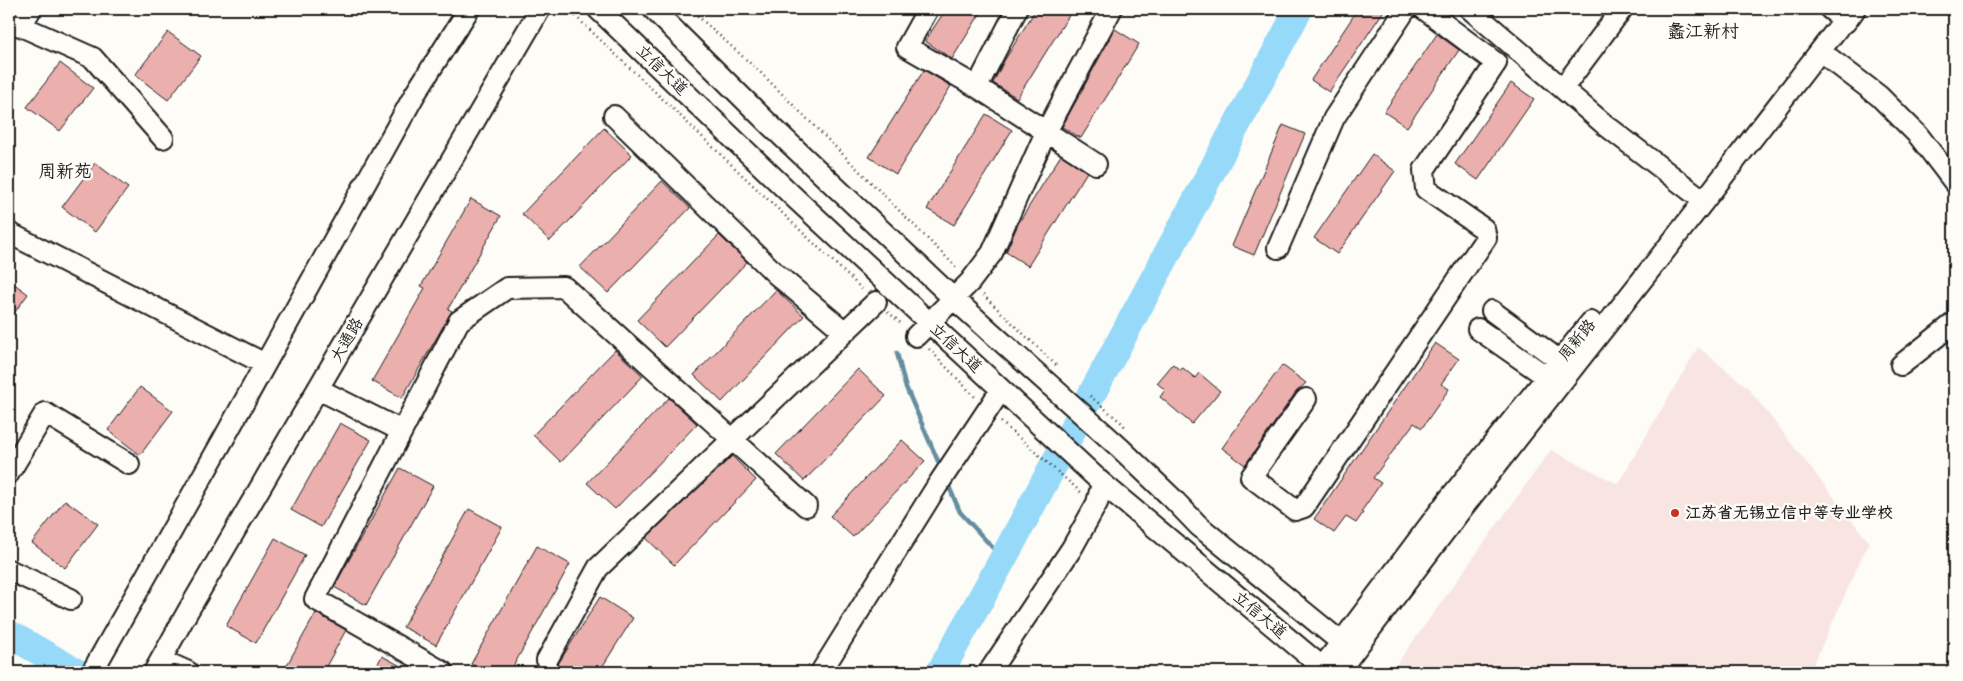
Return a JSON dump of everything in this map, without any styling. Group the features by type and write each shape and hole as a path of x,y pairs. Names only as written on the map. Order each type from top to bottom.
{"street":[{"path":"31,9 15,25 93,58 163,138"},
{"path":"92,672 414,94 470,9"},
{"name":"大通路","path":"156,668 540,9"},
{"name":"立信大道","path":"598,9 796,199 923,330 1001,390 1102,483 1327,671"},
{"name":"立信大道","path":"653,9 770,124 954,299 1120,448 1199,526 1347,648"},
{"path":"928,9 907,47 977,87 1096,164"},
{"path":"977,87 1017,9"},
{"path":"1278,248 1334,118 1406,9"},
{"path":"1306,399 1251,477 1295,510 1304,507 1486,238 1484,229 1426,189 1424,170 1496,63 1424,9"},
{"path":"1563,88 1622,9"},
{"path":"923,330 970,282 992,253 1046,132 1111,10"},
{"path":"1477,11 1604,124 1700,197"},
{"name":"周新路","path":"1347,648 1449,499 1560,361 1700,197 1820,51 1839,12"},
{"name":"周新路","path":"1327,671 1461,510 1839,12"},
{"path":"1820,51 1879,96 1918,135 1954,182"},
{"path":"614,116 776,274 845,332"},
{"path":"9,233 265,364"},
{"path":"443,672 314,599 459,321 507,288 564,287 806,506"},
{"path":"547,660 598,568 876,302"},
{"path":"1492,311 1560,361"},
{"path":"1901,365 1954,323"},
{"path":"1478,330 1547,377"},
{"path":"318,389 402,431"},
{"path":"821,672 937,486 1001,390"},
{"path":"9,473 45,413 129,464"},
{"path":"989,672 1072,548 1096,503 1102,483"},
{"path":"9,570 70,599"},
{"path":"156,668 188,672"}],"path":[{"name":"立信大道","path":"568,9 876,302 923,330 987,410 1079,491"},
{"path":"690,9 761,73 970,282 1062,370"},
{"path":"1089,395 1123,424"}],"shaded area":[{"name":"江苏省无锡立信中等专业学校","path":"1698,347 1747,387 1869,542 1810,672 1391,672 1551,450 1618,484"}],"building":[{"path":"946,9 983,9 952,59 925,41"},
{"path":"1036,9 1073,9 1017,98 993,83 1004,61"},
{"path":"1358,9 1385,9 1329,92 1311,80"},
{"path":"1115,29 1139,44 1081,138 1062,127"},
{"path":"168,32 201,56 168,100 135,75"},
{"path":"1437,34 1459,50 1407,127 1384,112"},
{"path":"60,63 93,88 60,131 27,107"},
{"path":"924,70 951,86 896,174 869,157"},
{"path":"1511,83 1534,99 1478,180 1455,164"},
{"path":"986,114 1012,130 954,225 927,209"},
{"path":"1283,125 1305,134 1254,255 1232,246"},
{"path":"604,128 632,155 550,241 522,214"},
{"path":"1372,154 1395,171 1337,254 1314,238"},
{"path":"1061,155 1087,172 1028,266 1006,252 1018,224"},
{"path":"95,163 128,188 95,232 62,207"},
{"path":"662,181 690,208 608,293 580,267"},
{"path":"471,199 501,216 448,309 452,311 402,398 372,381 425,288 421,286"},
{"path":"719,235 747,262 665,347 637,320"},
{"path":"9,280 28,294 9,320"},
{"path":"776,290 804,316 722,402 694,375"},
{"path":"1435,343 1459,359 1441,384 1449,389 1422,428 1414,423 1373,478 1381,483 1361,512 1363,513 1356,523 1346,517 1334,533 1314,519"},
{"path":"615,350 643,376 561,462 533,435"},
{"path":"1173,364 1180,370 1183,368 1195,378 1199,373 1220,391 1192,424 1160,397 1165,390 1157,383"},
{"path":"1282,365 1306,383 1296,392 1245,465 1222,448"},
{"path":"858,369 886,396 804,481 776,454"},
{"path":"140,387 173,411 140,455 108,430"},
{"path":"669,398 697,424 615,509 587,483"},
{"path":"340,423 371,440 321,527 291,510"},
{"path":"902,440 925,461 853,537 830,516"},
{"path":"732,456 756,480 674,565 646,538"},
{"path":"400,468 433,486 366,605 334,587"},
{"path":"65,500 98,524 65,568 32,543"},
{"path":"469,509 502,527 436,645 403,627"},
{"path":"275,538 305,555 256,643 226,626"},
{"path":"537,546 570,564 510,672 485,672 471,664"},
{"path":"600,597 633,618 599,672 553,672"},
{"path":"316,613 346,630 323,672 283,672"},
{"path":"382,656 412,672 373,672"}],"waterway":[{"path":"940,672 1003,559 1299,9"},
{"path":"897,353 905,385 941,468"},
{"path":"947,482 960,512 1003,559"},
{"path":"9,634 76,672"}],"place":[{"name":"江苏省无锡立信中等专业学校","path":"1675,513"}],"district":[{"name":"蠡江新村","path":"1703,31"},
{"name":"周新苑","path":"65,171"}]}
